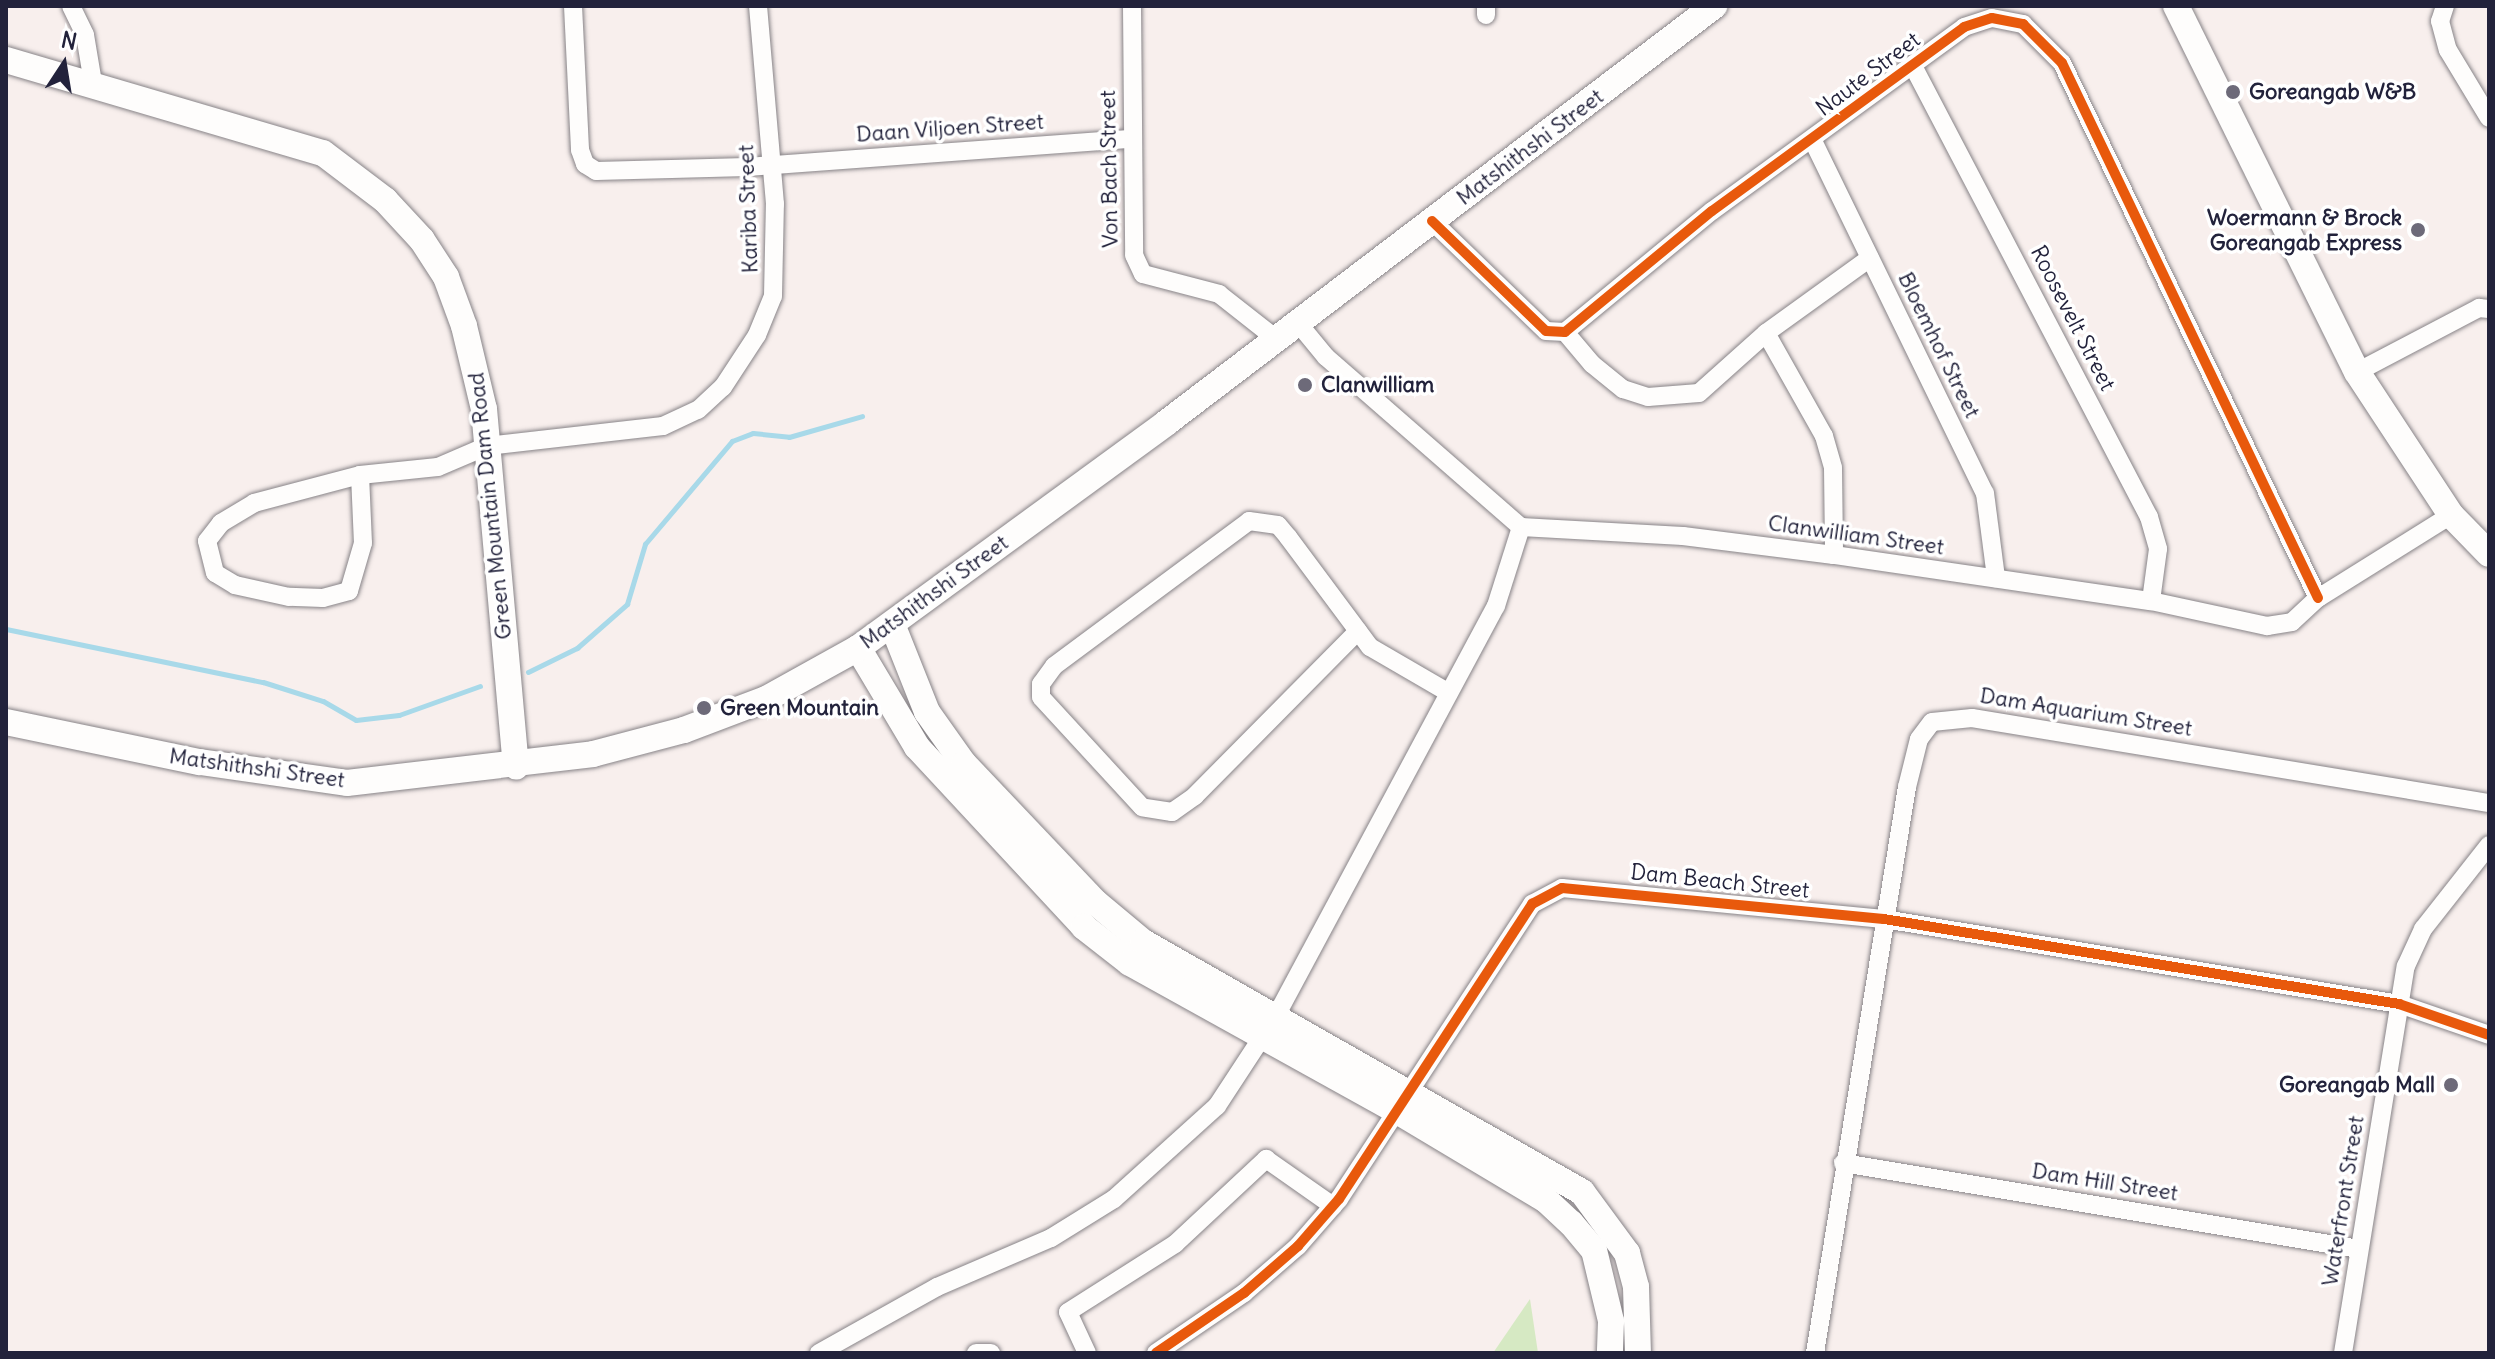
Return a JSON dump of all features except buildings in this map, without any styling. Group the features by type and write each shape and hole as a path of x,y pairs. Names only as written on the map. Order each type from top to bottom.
{"street":[{"path":"71,6 85,35 93,83"},
{"name":"Daan Viljoen Street","path":"573,6 580,150 585,164 596,171 772,164 1130,139"},
{"name":"Kariba Street","path":"360,475 363,543 349,591 323,598 289,597 235,585 215,573 207,541 221,523 254,503 360,475 438,467 487,446 663,426 698,410 723,387 757,335 773,296 772,164 758,6"},
{"name":"Von Bach Street","path":"1132,6 1130,139 1134,255 1143,274 1219,294 1275,338"},
{"name":"Matshithshi Street","path":"6,722 200,762 347,783 516,767 593,754 702,724 766,699 858,648 892,624 1298,323 1714,6"},
{"path":"2176,6 2357,372 2451,515 2489,554"},
{"path":"2445,6 2440,21 2448,50 2489,118"},
{"name":"Naute Street","path":"1565,332 1712,211 1813,141 1964,27 1992,18 2023,24 2062,63 2318,598"},
{"name":"Green Mountain Dam Road","path":"6,60 93,83 323,153 385,200 446,277 475,361 487,446 516,767"},
{"name":"Roosevelt Street","path":"1913,66 2149,517 2158,549 2151,601"},
{"name":"Bloemhof Street","path":"1813,141 1985,493 1996,578"},
{"path":"1432,221 1546,331 1565,332 1592,364 1623,389 1674,397 1699,393 1714,383 1766,333 1870,258"},
{"path":"2357,372 2479,308 2489,309"},
{"path":"819,1353 937,1287 1051,1238 1114,1199 1171,1153 1217,1106 1270,1027 1496,606 1521,527 1326,357 1298,323"},
{"path":"1766,333 1824,436 1833,468 1834,555"},
{"name":"Clanwilliam Street","path":"1521,527 1683,536 1834,555 2151,601 2267,626 2292,622 2318,598 2451,515"},
{"path":"1358,631 1195,796 1172,812 1142,807 1041,697 1041,684 1054,666 1249,521 1278,525 1358,631 1379,653 1449,693"},
{"path":"892,624 927,712 964,764 1095,902 1143,942 1270,1027"},
{"path":"858,648 917,747 1084,927 1130,963 1270,1027 1582,1192 1627,1253 1636,1287 1638,1353"},
{"name":"Dam Aquarium Street","path":"1815,1353 1884,919 1919,739 1932,722 1951,717 2489,803"},
{"name":"Waterfront Street","path":"2343,1353 2399,1004 2419,936 2489,845"},
{"name":"Dam Beach Street","path":"1156,1353 1244,1293 1333,1206 1406,1101 1532,904 1562,888 1884,919 2399,1004 2489,1035"},
{"path":"1406,1101 1546,1200 1571,1223 1598,1263 1611,1321 1610,1353"},
{"path":"1087,1353 1068,1312 1175,1244 1266,1159 1333,1206"},
{"name":"Dam Hill Street","path":"1843,1163 2359,1249"},
{"path":"976,1353 991,1353"}],"green space":[{"path":"1530,1299 1538,1353 1493,1353"}],"waterway":[{"path":"528,672 577,648 627,604 645,544 732,441 753,433 789,437 862,416"},
{"path":"6,629 263,682 323,701 356,720 399,715 480,686"}],"cycle path":[{"path":"1432,221 1546,331 1565,332 1712,211 1964,27 1992,18 2023,24 2062,63 2318,598"},
{"path":"1156,1353 1244,1293 1298,1246 1339,1199 1532,904 1562,888 1884,919 2399,1004 2489,1035"}],"place":[{"name":"Goreangab W&B","path":"2233,92"},
{"name":"Woermann & Brock Goreangab Express","path":"2418,230"},
{"name":"Clanwilliam","path":"1305,385"},
{"name":"Green Mountain","path":"704,708"},
{"name":"Goreangab Mall","path":"2451,1085"}]}
